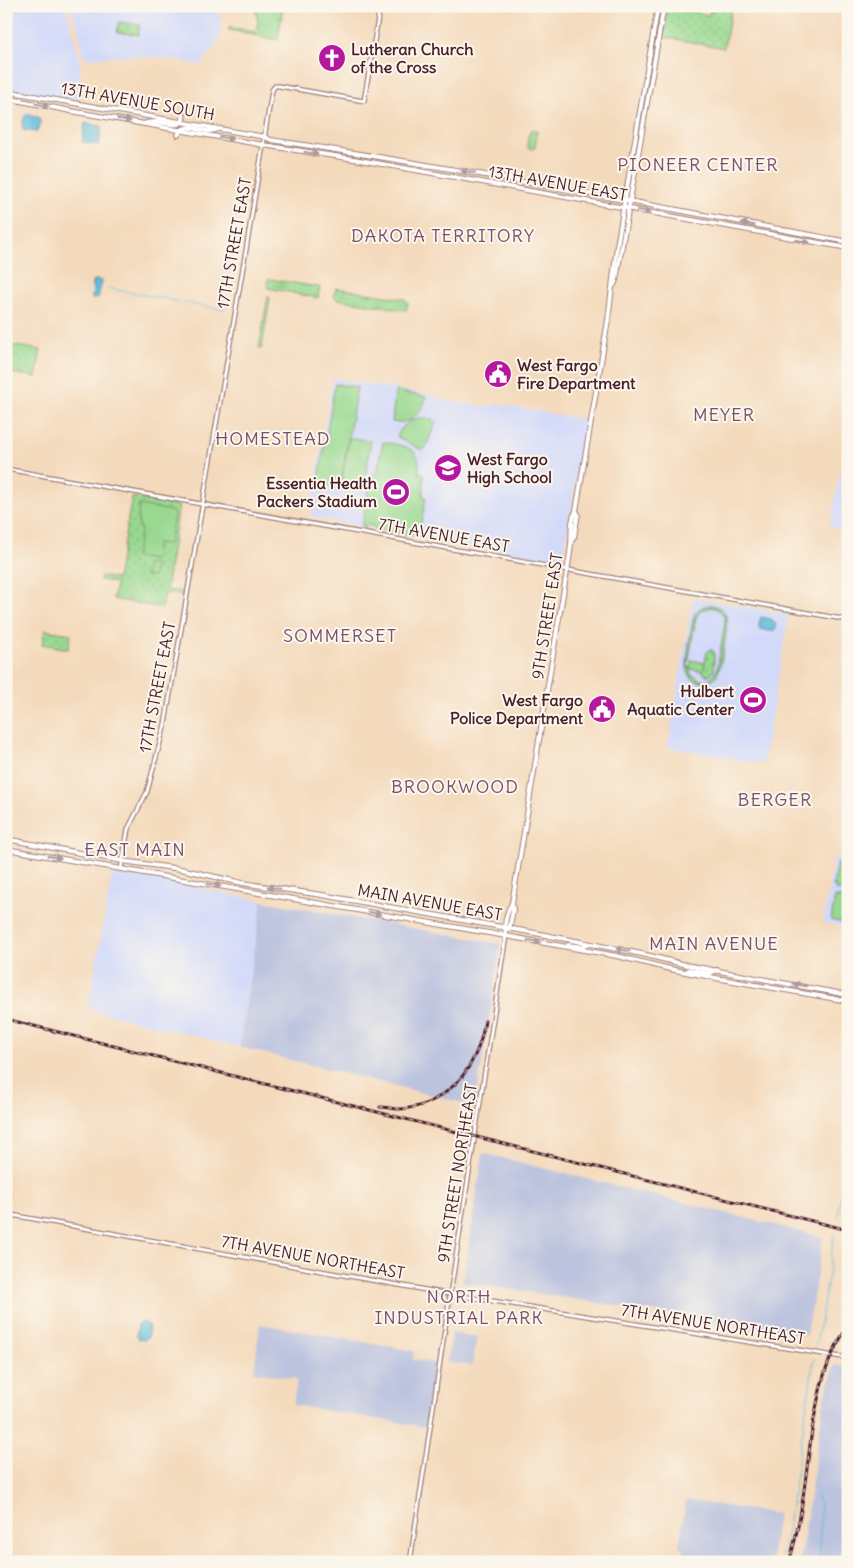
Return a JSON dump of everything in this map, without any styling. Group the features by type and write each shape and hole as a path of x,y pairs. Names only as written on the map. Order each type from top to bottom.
{"main road":[{"name":"9TH STREET EAST","path":"628,201 658,6"},
{"name":"9TH STREET EAST","path":"506,936 509,909 512,903 578,514 576,511 613,287 616,280 626,208 664,6"},
{"name":"13TH AVENUE SOUTH","path":"6,92 173,120 183,120 264,137"},
{"name":"13TH AVENUE SOUTH","path":"6,98 263,145"},
{"path":"141,123 156,122 174,125 183,120 183,112 179,118 173,120"},
{"path":"178,135 180,130 186,127 209,131 220,129"},
{"path":"171,128 179,138 184,132 189,132"},
{"name":"13TH AVENUE EAST","path":"264,137 271,140 355,152 848,242"},
{"name":"13TH AVENUE EAST","path":"263,145 360,160 848,248"},
{"name":"MAIN AVENUE EAST","path":"6,840 122,861 181,869 242,882 507,928 848,995"},
{"name":"MAIN AVENUE EAST","path":"6,849 551,944 617,956 678,971 848,1000"},
{"path":"551,944 560,943 583,947 587,944"},
{"path":"678,971 687,970 710,973 716,970"}],"street":[{"name":"17TH STREET EAST","path":"121,869 128,829 147,792 165,724 272,88 277,86 287,87 364,101 380,6"},
{"name":"7TH AVENUE EAST","path":"6,469 848,620"},
{"name":"9TH STREET NORTHEAST","path":"410,1562 506,936"},
{"name":"7TH AVENUE NORTHEAST","path":"6,1214 450,1295 848,1358"}],"shaded area":[{"path":"6,6 66,6 80,59 77,102 6,89"},
{"path":"71,6 216,6 221,18 220,34 217,43 201,65 171,59 138,56 86,58"},
{"name":"West Fargo High School","path":"333,378 437,396 437,399 442,400 486,407 497,404 586,420 562,563 310,517"},
{"path":"841,467 848,468 848,530 830,527"},
{"path":"693,598 789,614 763,764 668,747"},
{"path":"834,857 848,859 848,927 823,923"},
{"path":"113,869 262,901 239,1047 88,1009"},
{"path":"262,901 501,944 475,1106 239,1047"},
{"path":"483,1153 823,1237 807,1335 463,1282"},
{"path":"260,1324 414,1351 413,1360 435,1363 425,1427 293,1405 297,1379 254,1372"},
{"path":"452,1333 477,1337 472,1366 447,1362"},
{"path":"835,1365 848,1367 848,1562 800,1562 824,1401"},
{"path":"686,1500 778,1514 771,1562 682,1562 684,1548 679,1547"}],"green space":[{"path":"255,6 283,6 278,40 229,30 229,27 256,32 258,23"},
{"path":"711,6 732,6 724,48 663,37 668,7 709,15"},
{"path":"119,22 140,25 138,35 117,32"},
{"path":"531,130 536,130 535,148 528,148 528,136"},
{"path":"269,279 319,287 319,297 268,288 267,282"},
{"path":"336,288 405,299 408,303 407,309 336,299 334,296"},
{"path":"268,296 270,299 262,348 260,349 259,348"},
{"path":"6,344 41,350 36,377 6,372"},
{"path":"335,384 357,387 340,487 318,483"},
{"path":"395,392 426,397 419,413 404,422 392,422"},
{"path":"419,418 427,418 436,422 426,447 422,450 397,437 405,424"},
{"path":"349,437 371,441 363,490 341,487"},
{"name":"Essentia Health Packers Stadium","path":"383,442 404,446 414,452 419,464 419,473 424,474 423,497 426,497 419,536 375,529 373,526 368,525 366,527 362,526 371,474 377,475"},
{"path":"132,497 179,506 166,590 183,592 182,596 165,593 162,608 113,599 116,583 100,580 101,576 117,579"},
{"path":"139,505 172,511 174,514 169,544 157,543 154,560 135,557 141,530 138,522"},
{"path":"147,564 155,565 153,577 145,576"},
{"path":"714,605 723,611 727,620 718,672 713,679 704,682 696,681 692,678 687,664 695,614 704,606","holes":["714,608 723,615 725,620 717,670 711,678 700,680 691,674 688,664 696,617 701,610"]},
{"path":"45,630 71,634 68,649 42,644"},
{"path":"710,649 714,652 714,671 710,675 705,675 703,671 707,652"},
{"path":"691,660 705,663 703,671 690,669"},
{"path":"837,863 848,864 848,892 835,890 836,887 833,886"},
{"path":"835,897 848,899 848,924 831,920"}],"water":[{"path":"27,113 38,117 40,120 37,132 23,130 23,121"},
{"path":"85,123 102,126 99,145 82,142"},
{"path":"94,280 102,282 98,298 92,299"},
{"path":"761,617 771,619 776,625 776,629 768,631 758,628"},
{"path":"144,1322 149,1326 148,1337 145,1340 138,1339 136,1336 138,1325"}],"waterway":[{"path":"107,288 218,309 225,308"},
{"path":"838,1216 848,1145"},
{"path":"816,1345 834,1233"},
{"path":"780,1562 788,1527 814,1359"},
{"path":"816,1494 820,1504 820,1559"}],"railway":[{"path":"6,1019 848,1230"},
{"path":"380,1107 411,1108 445,1093 469,1066 480,1043 485,1021"},
{"path":"789,1562 800,1513 820,1389 833,1352 848,1327"}],"place":[{"name":"Lutheran Church of the Cross","path":"332,58"},
{"name":"West Fargo Fire Department","path":"498,374"},
{"name":"West Fargo High School","path":"448,468"},
{"name":"Essentia Health Packers Stadium","path":"396,492"},
{"name":"Hulbert Aquatic Center","path":"753,700"},
{"name":"West Fargo Police Department","path":"602,709"}],"district":[{"name":"PIONEER CENTER","path":"698,164"},
{"name":"DAKOTA TERRITORY","path":"443,235"},
{"name":"MEYER","path":"724,414"},
{"name":"HOMESTEAD","path":"273,438"},
{"name":"SOMMERSET","path":"340,635"},
{"name":"BROOKWOOD","path":"455,786"},
{"name":"BERGER","path":"775,799"},
{"name":"EAST MAIN","path":"135,849"},
{"name":"MAIN AVENUE","path":"714,943"},
{"name":"NORTH INDUSTRIAL PARK","path":"459,1306"}]}
